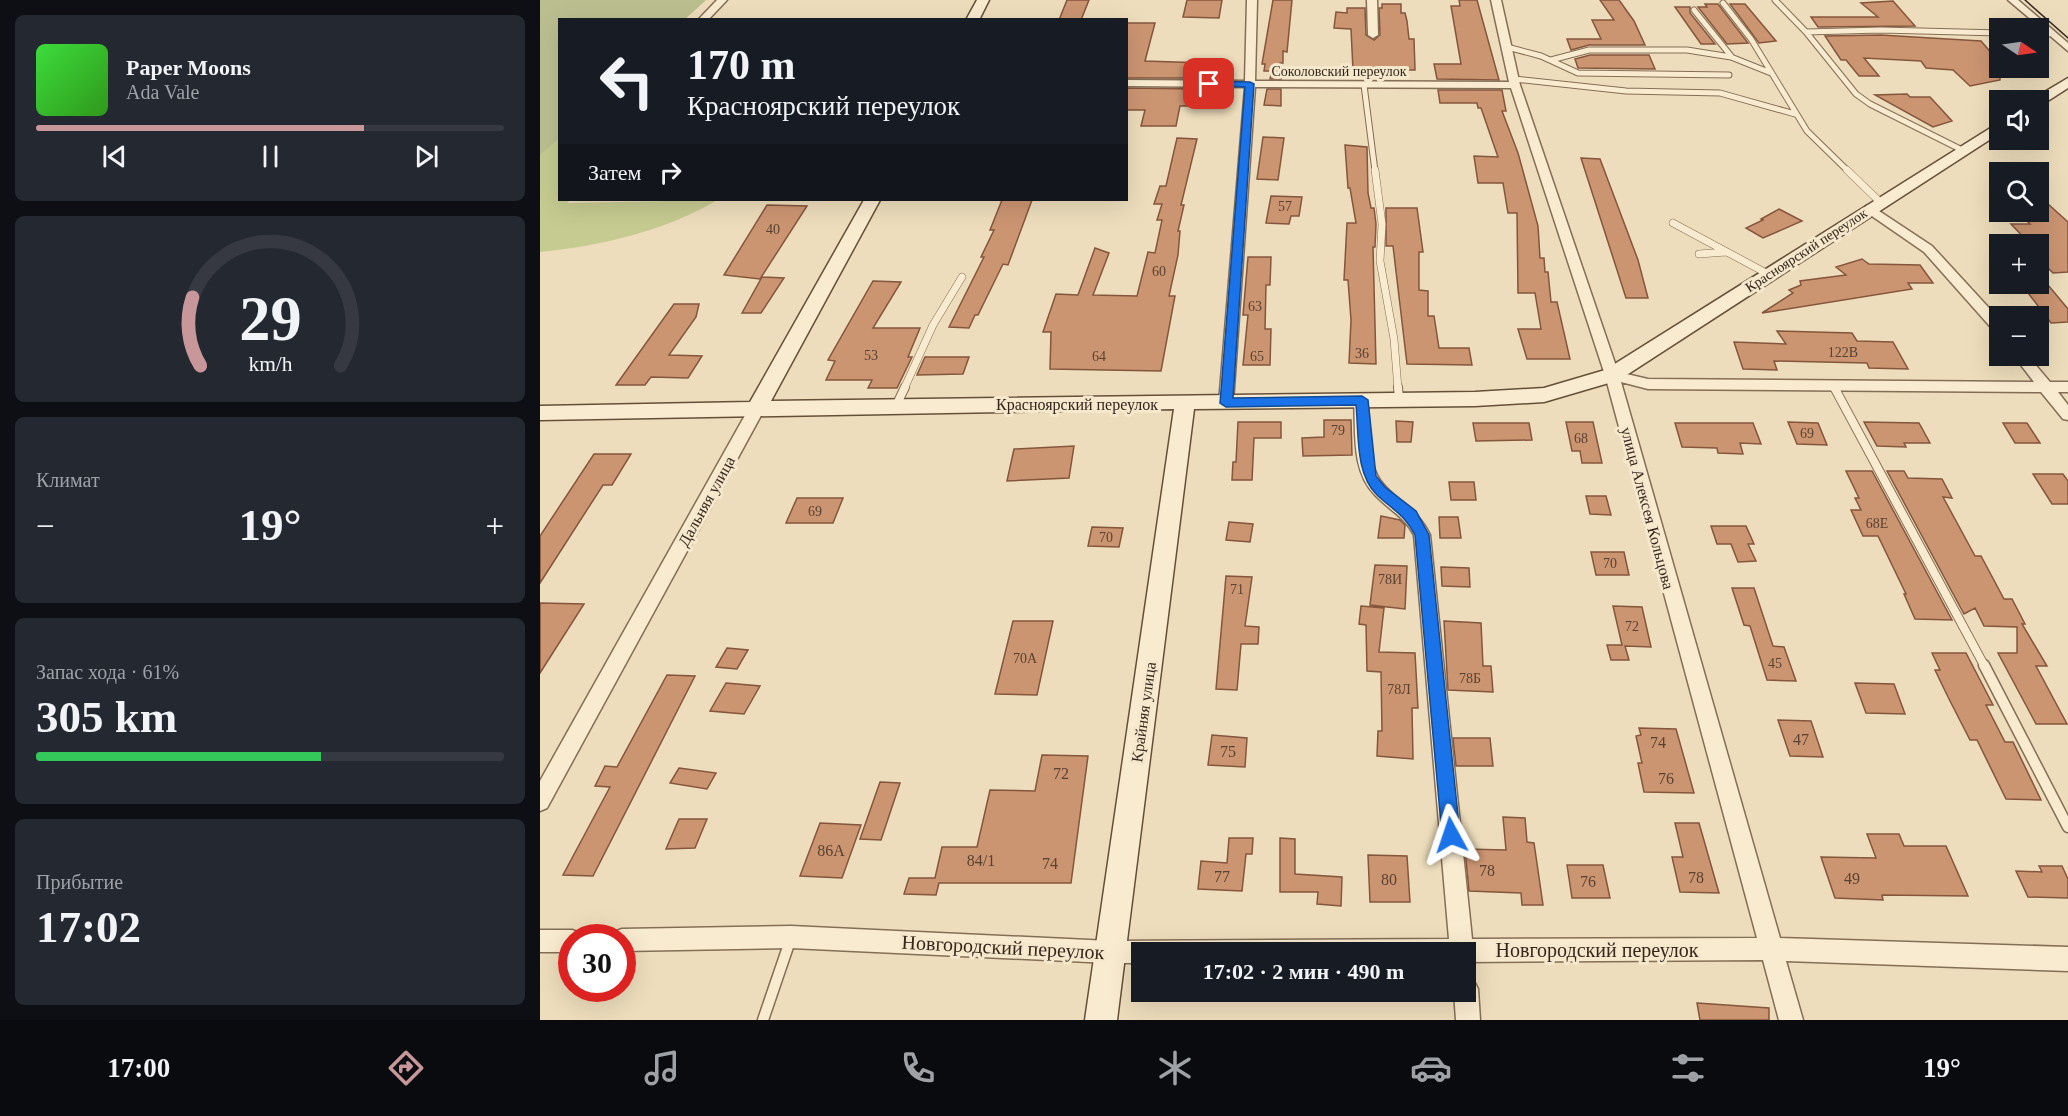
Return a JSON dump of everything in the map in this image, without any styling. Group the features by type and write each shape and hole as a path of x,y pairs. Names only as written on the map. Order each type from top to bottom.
{"main road":[{"path":"973,18 983,0"},
{"path":"2049,94 2068,82"},
{"name":"Красноярский переулок","path":"540,413 1399,400 1544,395 1612,375 1989,133"},
{"name":"Дальняя улица","path":"756,410 871,201"},
{"name":"Крайняя улица","path":"1101,1020 1185,403"}],"street":[{"path":"704,18 722,0"},
{"path":"1226,403 1250,84 1252,0"},
{"path":"1372,0 1373,35"},
{"name":"улица Алексея Кольцова","path":"1496,0 1515,82 1612,375 1791,1020"},
{"path":"2013,0 2030,18"},
{"path":"2049,36 2068,48"},
{"name":"Соколовский переулок","path":"1128,83 1364,85 1515,82"},
{"path":"1875,206 1928,249 1989,317"},
{"path":"2030,366 2068,415"},
{"path":"1612,375 1648,384 2068,387"},
{"path":"1362,400 1370,477 1380,490 1411,514 1422,535 1461,942"},
{"name":"Дальняя улица","path":"540,801 756,410"},
{"name":"Новгородский переулок","path":"636,940 791,937 1131,952"},
{"path":"540,941 558,941"},
{"name":"Новгородский переулок","path":"1476,951 1770,949 2068,959"},
{"path":"1467,1002 1468,1020"}],"lane":[{"path":"1775,0 1806,32 1856,94 1880,109 1962,150"},
{"path":"1723,3 1751,39 1807,131 1875,206"},
{"path":"1694,10 1731,57"},
{"path":"1806,32 1892,30 1989,33"},
{"path":"1507,47 1550,60 1567,70 1593,74 1729,75"},
{"path":"1550,60 1583,51 1687,50 1731,57 1771,74"},
{"path":"1563,58 1567,70 1567,84"},
{"path":"1515,82 1567,84 1636,92 1720,93 1796,114"},
{"path":"1364,85 1382,224 1380,261 1394,339 1399,400"},
{"path":"1673,223 1768,274"},
{"path":"1699,254 1726,252"},
{"path":"896,406 933,325 962,277"},
{"path":"1833,385 2010,713 2068,827"},
{"path":"763,1020 791,937"}],"green space":[{"path":"540,0 706,0 686,18 558,18 558,201 569,201 567,203 715,201 673,222 630,236 585,246 540,252"},
{"path":"540,0 706,0 686,18 558,18 558,139 540,155"}],"building":[{"path":"1067,0 1089,0 1082,18 1060,18"},
{"path":"1187,0 1222,0 1219,18 1183,17"},
{"path":"1273,0 1292,0 1287,52 1283,51 1283,63 1280,63 1281,79 1270,79 1272,71 1264,71 1265,64 1262,64"},
{"path":"1459,0 1477,0 1499,80 1437,79 1434,64 1461,64 1451,6 1460,6"},
{"path":"1600,0 1619,0 1634,21 1645,45 1589,45 1571,50 1567,39 1601,39 1592,20 1614,20"},
{"path":"1893,1 1915,26 1818,27 1811,17 1878,17 1861,3"},
{"path":"1382,4 1401,4 1401,13 1405,13 1407,21 1409,39 1414,39 1415,70 1353,70 1351,29 1334,28 1336,12 1347,13 1347,8 1365,8 1366,35 1374,40 1380,35 1379,8 1382,8"},
{"path":"1705,4 1718,4 1748,43 1727,44 1698,7 1707,7"},
{"path":"1730,4 1745,4 1776,41 1759,43"},
{"path":"1675,7 1690,7 1690,13 1715,44 1701,44"},
{"path":"1128,23 1155,23 1145,61 1204,63 1199,78 1128,78"},
{"path":"1881,35 1981,41 1989,50 1989,78 2000,78 2000,80 1970,86 1953,70 1926,68 1921,61 1864,58 1879,76 1859,76 1846,60 1841,60 1825,36"},
{"path":"1590,55 1649,55 1655,69 1578,68 1575,59"},
{"path":"1128,88 1195,89 1189,106 1180,106 1176,126 1141,126 1145,110 1128,110"},
{"path":"1267,89 1281,89 1281,106 1264,105"},
{"path":"1438,90 1502,90 1506,111 1502,111 1518,153 1538,226 1540,258 1544,258 1545,272 1548,272 1551,302 1557,302 1570,359 1527,359 1518,329 1541,329 1535,293 1518,293 1517,213 1508,213 1503,183 1478,183 1474,156 1498,157 1481,108 1478,108 1477,103 1440,103"},
{"path":"1907,94 1910,97 1930,97 1952,121 1933,127 1875,95"},
{"path":"1263,137 1284,138 1278,180 1257,179"},
{"path":"1177,138 1197,139 1181,205 1184,205 1178,231 1180,231 1178,255 1169,296 1175,296 1161,371 1050,369 1051,332 1043,332 1056,294 1078,295 1095,248 1109,253 1093,295 1137,296 1148,252 1155,253 1162,220 1157,220 1162,204 1154,204 1160,186 1166,186"},
{"path":"1345,145 1367,147 1368,193 1371,208 1374,208 1376,224 1375,247 1373,247 1376,364 1349,363 1351,320 1348,280 1344,280 1347,223 1356,223 1350,188 1348,188"},
{"path":"1581,158 1600,159 1638,260 1648,298 1626,298"},
{"path":"1271,196 1302,197 1299,216 1291,216 1289,224 1266,223"},
{"path":"1002,201 1032,201 1008,265 1003,264 978,315 975,315 969,328 949,327 984,257 981,257 994,230 990,230"},
{"path":"767,205 807,206 760,279 724,275"},
{"path":"2049,205 2068,222 2068,272 2053,273 2049,269 2049,234 2020,234 2011,224 2030,224 2028,222 2049,222"},
{"path":"1386,208 1417,208 1423,252 1419,252 1419,290 1428,291 1428,316 1434,316 1439,348 1469,348 1472,365 1407,364 1393,246 1386,246"},
{"path":"1779,209 1802,221 1763,238 1746,228 1763,220 1761,219"},
{"path":"1248,257 1271,257 1270,285 1266,285 1265,329 1271,329 1270,365 1243,365 1248,315 1243,315"},
{"path":"1862,259 1869,264 1920,265 1933,283 1908,283 1912,289 1762,313 1793,293 1789,290 1801,285 1800,281 1846,275 1836,267"},
{"path":"762,277 784,278 761,313 742,313"},
{"path":"873,281 901,282 873,328 920,328 908,357 912,357 897,388 868,388 872,380 826,380 835,361 828,360"},
{"path":"2049,286 2068,309 2068,322 2051,323 2049,306 2038,306 2029,294 2049,294"},
{"path":"674,304 699,304 696,317 669,355 702,356 688,378 651,377 645,385 616,385"},
{"path":"1777,331 1852,333 1857,341 1893,342 1908,369 1869,368 1867,363 1774,361 1777,370 1743,369 1734,342 1786,344"},
{"path":"925,357 969,357 963,374 917,375"},
{"path":"1324,420 1351,420 1352,455 1303,456 1302,438 1324,437"},
{"path":"1396,421 1413,422 1411,442 1397,442"},
{"path":"1238,422 1281,422 1281,438 1254,438 1252,480 1232,480 1233,462 1236,462"},
{"path":"1566,422 1593,422 1602,463 1582,463 1580,451 1572,451"},
{"path":"1788,422 1818,423 1827,445 1797,444"},
{"path":"1864,422 1919,423 1930,443 1904,443 1906,447 1877,446"},
{"path":"1473,423 1529,423 1532,440 1476,441"},
{"path":"1675,423 1753,423 1761,444 1740,443 1743,454 1718,453 1717,448 1682,447"},
{"path":"2003,423 2027,423 2040,443 2015,443"},
{"path":"1074,446 1069,478 1007,481 1014,449"},
{"path":"594,454 631,454 612,485 603,485 540,583 540,536"},
{"path":"1846,471 1872,471 1952,620 1915,619 1904,594 1906,594 1878,536 1863,536 1851,510 1861,510 1855,498 1859,498"},
{"path":"1887,471 1904,471 1908,478 1942,479 1952,498 1943,497 1975,556 1981,556 2004,599 2012,599 2025,624 2022,624 2047,666 2036,666 2067,724 2036,724 1998,653 2017,653 2017,627 1984,626 1975,608 1964,614"},
{"path":"2033,474 2063,474 2068,481 2068,504 2052,504"},
{"path":"1449,482 1474,482 1476,500 1451,500"},
{"path":"1586,496 1606,496 1611,515 1590,514"},
{"path":"797,498 843,498 833,523 786,523"},
{"path":"1381,516 1400,520 1405,525 1404,538 1378,538"},
{"path":"1439,517 1458,517 1461,538 1440,538"},
{"path":"1229,522 1253,524 1250,542 1226,540"},
{"path":"1711,526 1746,526 1754,544 1748,544 1756,561 1738,562 1731,544 1717,544"},
{"path":"1092,527 1123,528 1119,547 1088,546"},
{"path":"1591,552 1624,552 1629,575 1596,575"},
{"path":"1375,565 1407,566 1405,609 1370,605"},
{"path":"1441,567 1469,568 1470,587 1442,586"},
{"path":"1226,576 1252,577 1245,626 1259,627 1258,644 1241,644 1237,690 1216,689"},
{"path":"1732,588 1754,588 1773,646 1784,647 1796,681 1767,680 1750,626 1744,625"},
{"path":"540,603 584,604 540,673"},
{"path":"1361,606 1384,608 1379,652 1415,653 1418,708 1412,708 1413,759 1377,756 1378,731 1382,731 1381,672 1367,671 1366,625 1359,624"},
{"path":"1613,606 1642,607 1651,647 1625,646 1629,660 1611,660 1607,645 1622,645"},
{"path":"1013,621 1053,621 1037,695 995,694"},
{"path":"1444,621 1481,623 1483,666 1491,666 1493,692 1448,690"},
{"path":"727,648 748,650 737,669 716,667"},
{"path":"1932,653 1966,653 1993,705 1986,705 2005,742 2013,742 2041,800 2006,799 1977,740 1970,740 1948,697 1935,670 1940,670"},
{"path":"667,675 695,676 593,876 563,875 610,787 595,786 605,766 617,767"},
{"path":"726,683 760,686 744,714 710,711"},
{"path":"1855,683 1894,684 1905,714 1866,713"},
{"path":"1778,720 1811,721 1823,757 1790,756"},
{"path":"1639,728 1676,729 1694,793 1644,792 1638,763 1642,763 1636,736 1641,735"},
{"path":"1212,735 1247,738 1245,767 1208,765"},
{"path":"1453,738 1490,738 1493,766 1456,766"},
{"path":"1042,755 1088,756 1071,883 939,883 936,895 904,894 909,878 935,878 942,847 977,847 990,790 1035,791"},
{"path":"679,768 716,773 707,789 670,783"},
{"path":"880,782 900,783 881,840 860,839"},
{"path":"1503,817 1525,818 1527,842 1534,843 1543,905 1522,905 1521,893 1469,891 1465,849 1506,850"},
{"path":"679,819 707,819 695,848 666,849"},
{"path":"820,823 861,825 842,878 800,876"},
{"path":"1675,823 1699,823 1719,893 1680,892 1672,857 1683,857"},
{"path":"1867,834 1899,834 1904,846 1946,846 1968,896 1882,895 1883,900 1835,898 1821,857 1876,858"},
{"path":"1229,838 1253,838 1252,854 1246,854 1242,891 1198,889 1201,861 1227,863"},
{"path":"1280,838 1295,839 1295,874 1342,877 1341,906 1317,904 1318,892 1280,892"},
{"path":"1368,855 1407,856 1410,902 1370,902"},
{"path":"1567,865 1603,865 1610,898 1572,898"},
{"path":"2039,866 2062,866 2068,879 2068,898 2028,897 2016,871 2042,872"},
{"path":"1697,1003 1769,1008 1769,1020 1700,1020"}],"tram line":[{"path":"2025,0 2068,38"}],"route":[{"path":"1209,84 1250,84 1226,403 1362,400 1367,468 1370,477 1380,490 1411,514 1422,535 1451,835"}]}
